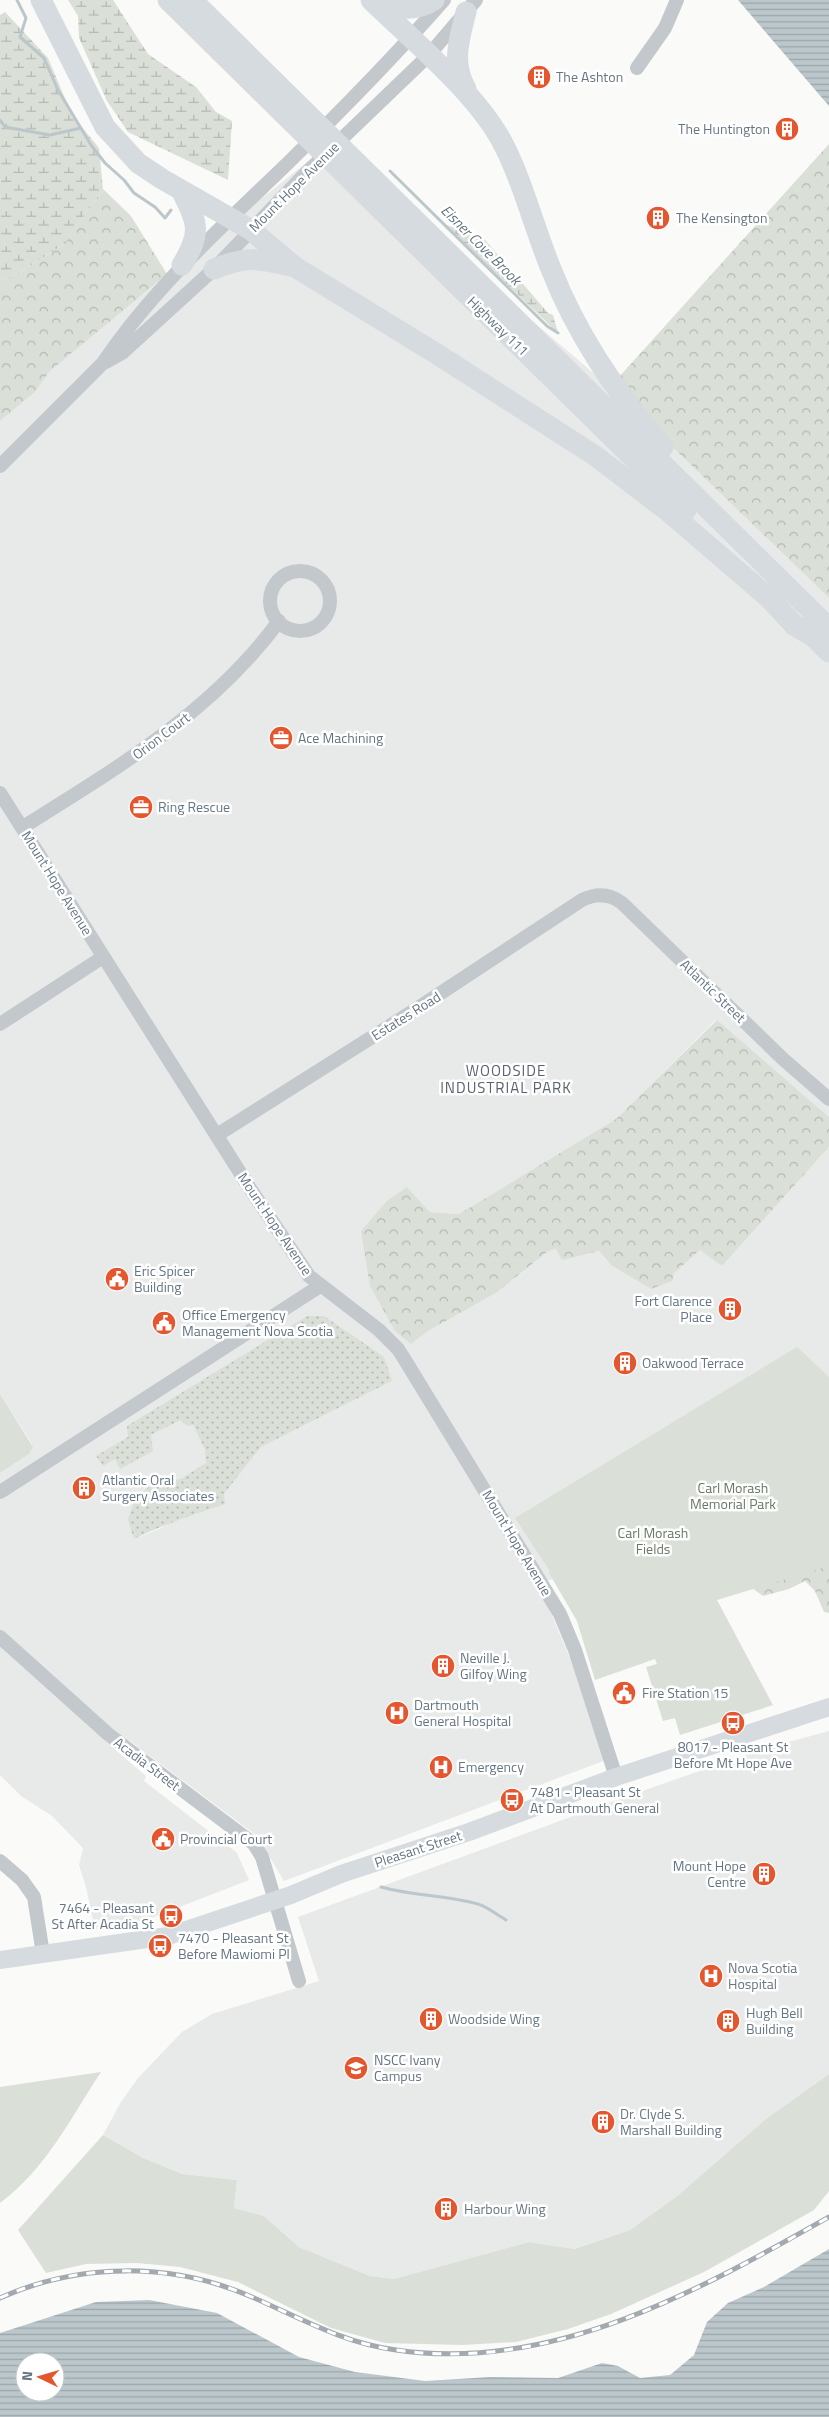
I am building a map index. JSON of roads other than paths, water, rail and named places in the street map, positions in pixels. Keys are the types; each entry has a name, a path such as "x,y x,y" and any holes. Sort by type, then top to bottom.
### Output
{"highway":[{"path":"41,0 105,127 138,163 251,230 295,266 529,412 613,468 669,512 770,598 795,626 824,639"},
{"name":"Highway 111","path":"168,0 824,639"},
{"name":"Highway 111","path":"192,0 824,639"},
{"path":"371,0 402,9 420,6 434,0"},
{"path":"371,0 435,61 479,110 499,137 507,153 560,290 579,331 603,370 631,409 679,466 829,621"},
{"path":"471,6 455,57 460,78 479,110"},
{"path":"181,190 192,212 196,226 194,246 182,265"},
{"path":"214,268 237,260 251,259 295,266"}],"main road":[{"name":"Pleasant Street","path":"0,1960 168,1936 275,1900 341,1874 469,1832 616,1777 829,1707"}],"street":[{"name":"Mount Hope Avenue","path":"0,466 103,364 115,345 182,265 340,111 410,39 444,0"},
{"path":"637,68 665,28 677,0"},
{"name":"Mount Hope Avenue","path":"103,364 122,354 214,268 304,175 428,56 471,6"},
{"path":"297,571 307,572 317,577 326,587 329,597 329,609 324,618 317,626 305,631 285,628 279,621 273,615 270,604 270,594 277,582 287,574 297,571"},
{"name":"Orion Court","path":"23,827 130,759 207,701 258,650 279,621"},
{"name":"Mount Hope Avenue","path":"0,793 216,1135 309,1276 379,1330 398,1349 560,1614 576,1650 616,1777"},
{"name":"Atlantic Street","path":"593,895 609,896 622,903 783,1059 829,1099"},
{"name":"Estates Road","path":"216,1135 411,1013 582,900 593,895"},
{"path":"0,1024 103,957"},
{"path":"0,1492 320,1286"},
{"name":"Acadia Street","path":"0,1637 108,1734 254,1844 262,1856 299,1981"},
{"path":"0,1861 22,1880 34,1897 43,1954"}],"waterway":[{"path":"17,0 26,18 20,37 44,58 58,90 91,145 105,163 124,180 134,193 155,207 165,218 171,210"},
{"name":"Eisner Cove Brook","path":"0,120 5,127 50,135 81,128"},
{"name":"Eisner Cove Brook","path":"390,171 547,326 558,333"},
{"path":"381,1887 478,1904 506,1920"}],"railway":[{"path":"0,2298 31,2286 62,2278 94,2273 158,2272 190,2277 221,2286 252,2297 322,2329 377,2347 454,2354 511,2349 567,2338 622,2320 676,2298 829,2217"}],"place":[{"name":"The Ashton","path":"539,77"},
{"name":"The Huntington","path":"787,129"},
{"name":"The Kensington","path":"658,218"},
{"name":"Ace Machining","path":"281,738"},
{"name":"Ring Rescue","path":"141,807"},
{"name":"Eric Spicer Building","path":"117,1279"},
{"name":"Fort Clarence Place","path":"730,1309"},
{"name":"Office Emergency Management Nova Scotia","path":"164,1323"},
{"name":"Oakwood Terrace","path":"625,1363"},
{"name":"Atlantic Oral Surgery Associates","path":"84,1488"},
{"name":"Neville J. Gilfoy Wing","path":"443,1666"},
{"name":"Fire Station 15","path":"624,1693"},
{"name":"Dartmouth General Hospital","path":"397,1713"},
{"name":"8017 - Pleasant St Before Mt Hope Ave","path":"733,1723"},
{"name":"Emergency","path":"441,1767"},
{"name":"7481 - Pleasant St At Dartmouth General","path":"512,1800"},
{"name":"Provincial Court","path":"163,1839"},
{"name":"Mount Hope Centre","path":"764,1874"},
{"name":"7464 - Pleasant St After Acadia St","path":"171,1916"},
{"name":"7470 - Pleasant St Before Mawiomi Pl","path":"160,1946"},
{"name":"Nova Scotia Hospital","path":"711,1976"},
{"name":"Woodside Wing","path":"431,2019"},
{"name":"Hugh Bell Building","path":"728,2021"},
{"name":"NSCC Ivany Campus","path":"356,2068"},
{"name":"Dr. Clyde S. Marshall Building","path":"603,2122"},
{"name":"Harbour Wing","path":"446,2209"}],"district":[{"name":"WOODSIDE INDUSTRIAL PARK","path":"506,1080"}],"park label":[{"name":"Carl Morash Memorial Park","path":"733,1496"},
{"name":"Carl Morash Fields","path":"653,1542"}]}
